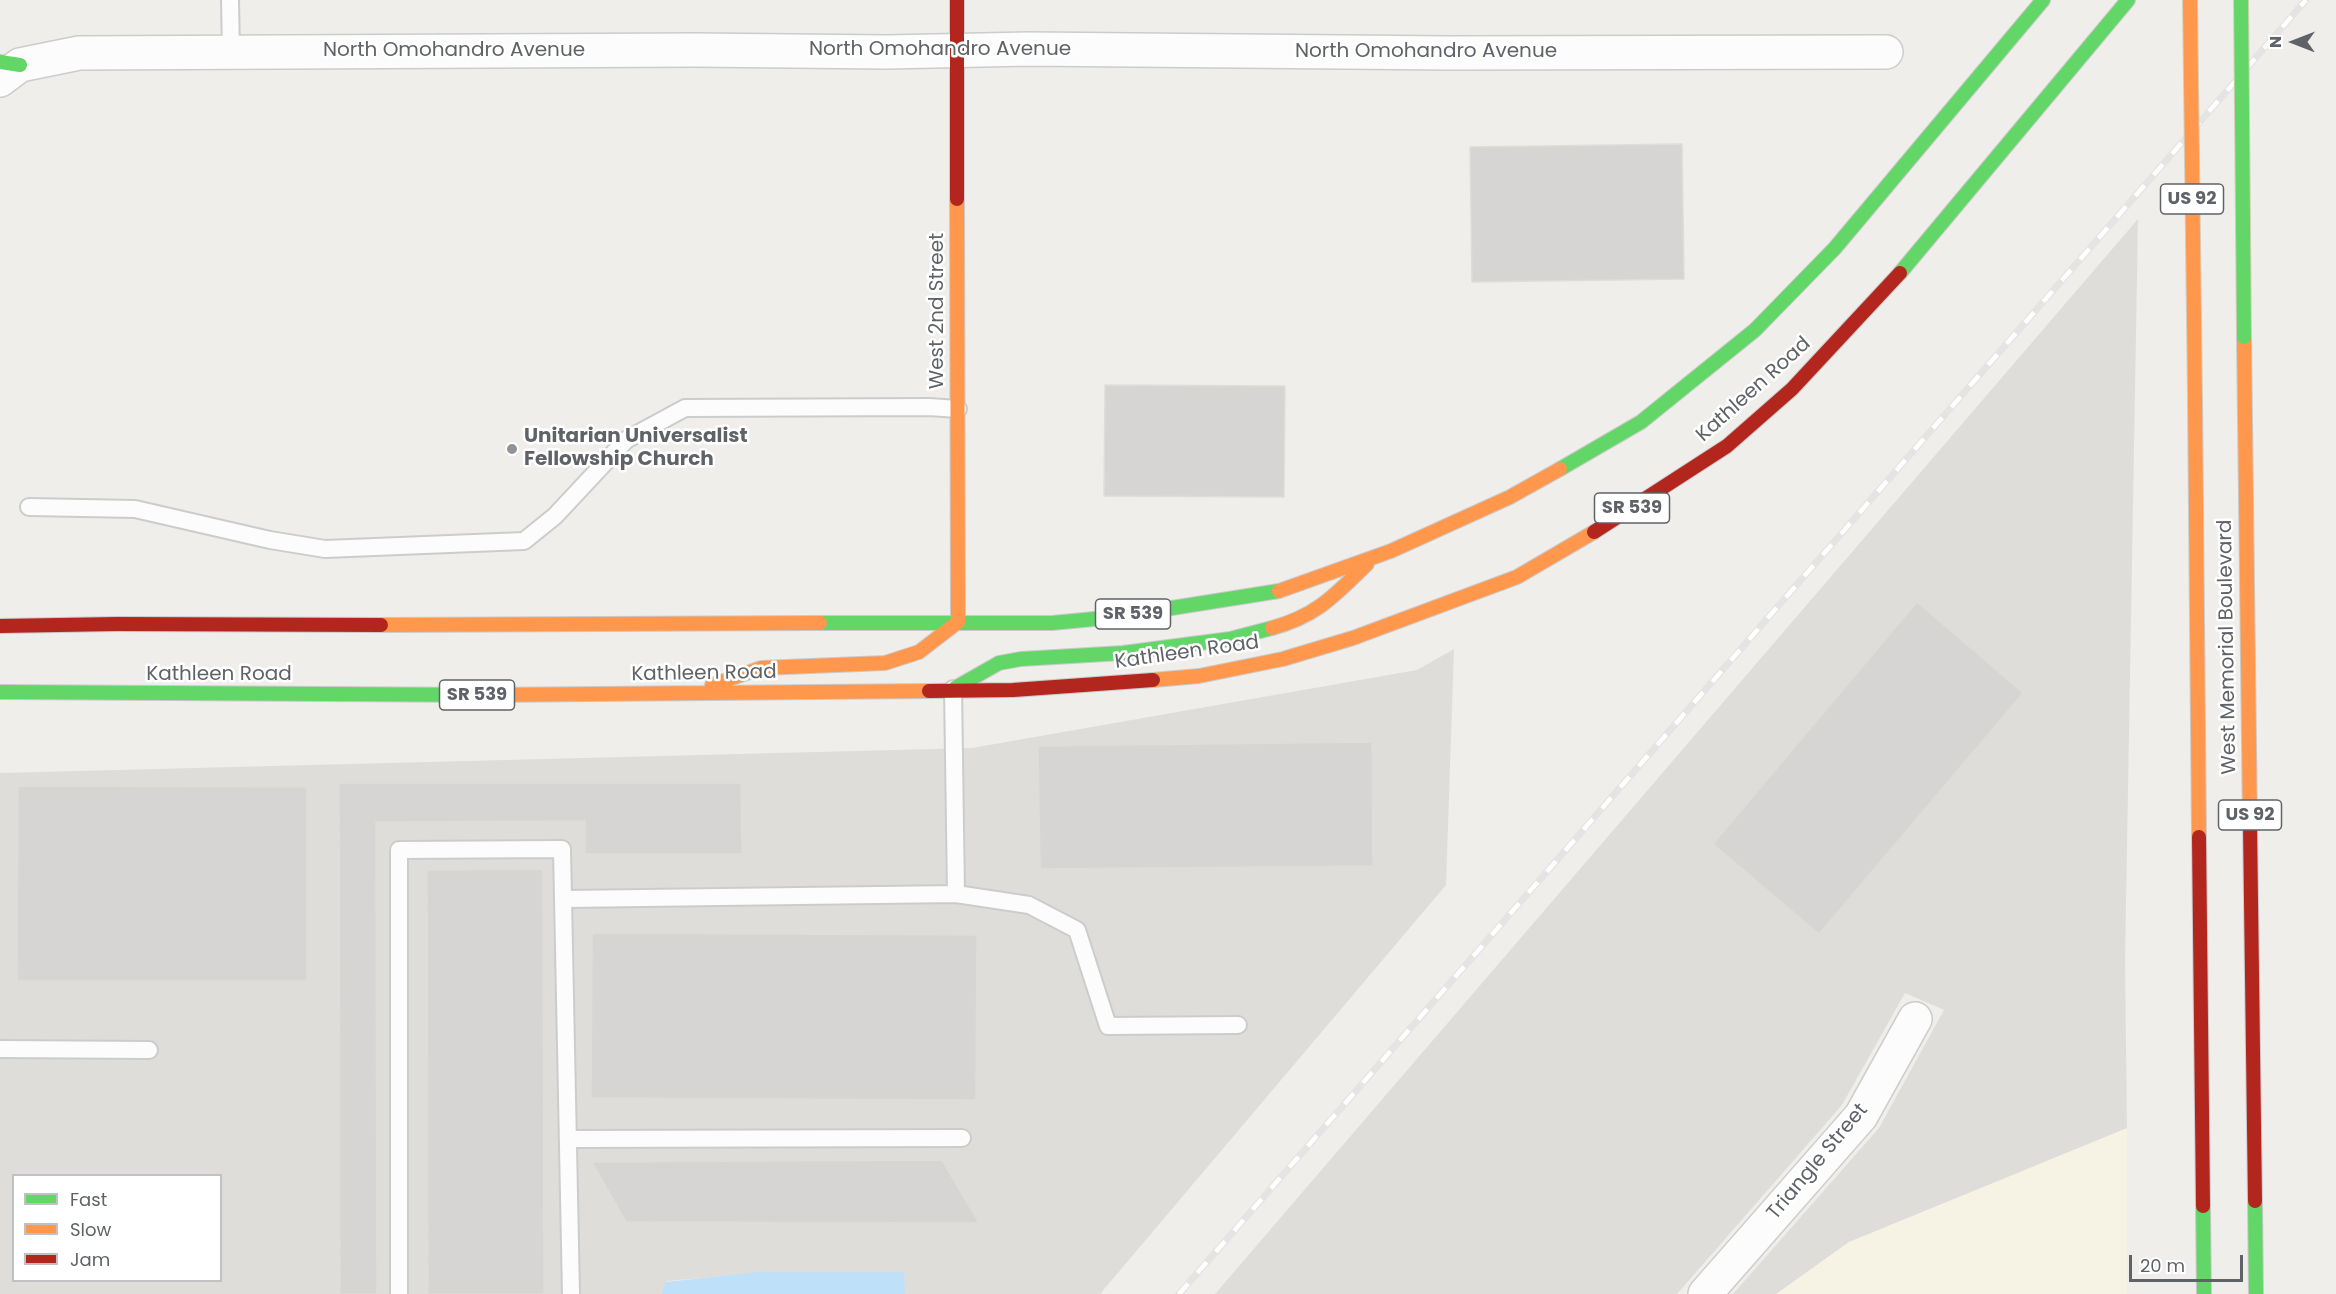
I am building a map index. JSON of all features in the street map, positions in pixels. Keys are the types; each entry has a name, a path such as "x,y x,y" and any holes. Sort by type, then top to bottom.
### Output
{"main road":[{"name":"West 2nd Street","path":"957,0 958,622"},
{"name":"SR 539","path":"0,626 1052,623 1115,617 1278,591 1375,557 1510,497 1641,422 1755,330 1835,248 2043,0"},
{"name":"Kathleen Road","path":"0,692 223,695 685,694 1013,690 1199,676 1283,659 1408,619 1517,577 1607,524 1727,446 1792,389 1908,265 2128,0"},
{"name":"West Memorial Boulevard","path":"2190,0 2204,1294"},
{"name":"West Memorial Boulevard","path":"2241,0 2256,1294"},
{"path":"953,689 999,663 1021,659 1123,653 1230,639 1295,622 1325,605 1375,557"},
{"path":"685,694 761,668 885,663 919,652 958,622"}],"street":[{"name":"North Omohandro Avenue","path":"7,69 79,53 706,50 1886,52"},
{"name":"Triangle Street","path":"1705,1294 1861,1116 1915,1019"}],"lane":[{"path":"230,0 231,52"},
{"path":"29,507 135,509 270,540 325,549 524,541 555,516 626,440 686,408 928,407 958,410"},
{"path":"953,689 956,894"},
{"path":"399,1294 399,850 562,849 565,899 571,1294"},
{"path":"565,899 956,894 1029,905 1077,930 1108,1026 1238,1025"},
{"path":"0,1049 149,1050"},
{"path":"569,1138 962,1138"}],"shaded area":[{"path":"2138,219 2125,961 2127,1128 1849,1242 1776,1294 1733,1294 1879,1128 1944,1010 1905,993 1842,1105 1677,1294 1215,1294"},
{"path":"1454,649 1446,885 1100,1294 905,1294 903,1272 758,1273 667,1281 661,1294 0,1294 0,773 972,748 1417,670"},
{"path":"2127,1128 2127,1294 1776,1294 1849,1242"}],"water":[{"path":"758,1272 904,1272 905,1294 661,1294 666,1282"}],"building":[{"path":"1682,144 1684,279 1472,282 1470,147"},
{"path":"1105,385 1285,386 1284,497 1104,496"},
{"path":"1917,602 2023,693 1819,934 1713,844"},
{"path":"1372,742 1373,866 1040,869 1038,746"},
{"path":"339,783 741,783 742,854 585,854 585,821 376,822 377,1294 340,1294"},
{"path":"18,786 307,787 307,981 17,981"},
{"path":"543,869 544,1294 428,1294 427,870"},
{"path":"592,933 977,935 976,1100 591,1098"},
{"path":"942,1160 979,1223 626,1222 592,1162"}],"railway":[{"path":"1179,1294 2306,0"}],"traffic: fast":[{"path":"1560,469 1641,422 1755,330 1835,248 2043,0"},
{"path":"1900,273 2128,0"},
{"path":"2241,0 2244,337"},
{"path":"0,62 20,65"},
{"path":"820,623 1052,623 1115,617 1279,591"},
{"path":"955,688 999,663 1021,659 1123,653 1230,639 1272,628"},
{"path":"0,692 488,695"},
{"path":"2255,1201 2256,1294"},
{"path":"2203,1206 2204,1294"}],"traffic: slow":[{"path":"2190,0 2195,399"},
{"path":"957,199 958,622"},
{"path":"2244,337 2250,825"},
{"path":"2195,399 2199,837"},
{"path":"1279,591 1391,551 1510,497 1560,469"},
{"path":"1153,680 1199,676 1283,659 1353,638 1517,577 1594,532"},
{"path":"1272,628 1313,611 1335,595 1367,564"},
{"path":"712,685 761,668 885,663 919,652 958,622"},
{"path":"381,625 820,623"},
{"path":"488,695 929,691"}],"traffic: jam":[{"path":"957,0 957,199"},
{"path":"1594,532 1727,446 1792,389 1900,273"},
{"path":"0,626 381,625"},
{"path":"929,691 1013,690 1153,680"},
{"path":"2250,825 2255,1201"},
{"path":"2199,837 2203,1206"}],"place":[{"name":"Unitarian Universalist Fellowship Church","path":"512,449"}]}
